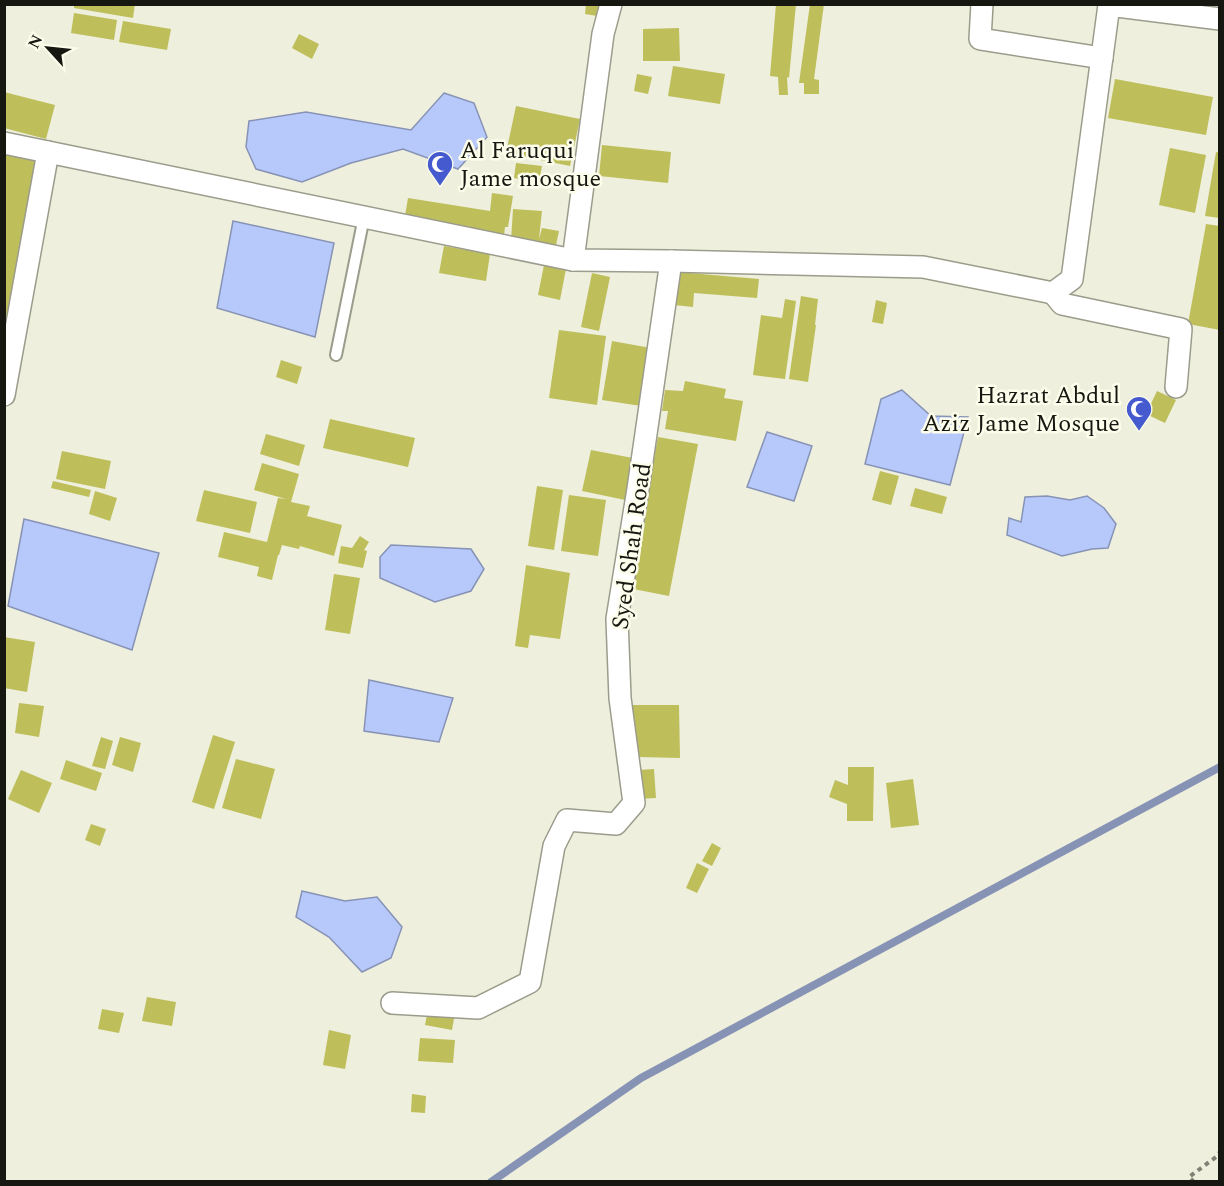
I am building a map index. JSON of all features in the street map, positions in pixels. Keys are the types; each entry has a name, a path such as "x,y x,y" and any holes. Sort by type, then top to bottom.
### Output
{"street":[{"path":"573,260 603,34 611,4"},
{"path":"982,4 980,39 1102,58"},
{"path":"1053,293 1072,279 1109,5 1220,19"},
{"path":"4,143 573,260 923,267 1053,293 1062,304 1181,329 1176,387"},
{"path":"4,395 48,152"},
{"name":"Syed Shah Road","path":"392,1003 478,1008 530,982 554,846 567,820 616,824 634,803 620,698 617,619 671,261"}],"lane":[{"path":"336,355 364,217"}],"path":[{"path":"1194,1182 1189,1177 1220,1152"}],"water":[{"path":"444,93 474,103 487,137 458,169 403,149 351,163 302,182 256,169 246,147 249,121 306,112 411,130"},
{"path":"233,221 334,243 315,337 217,308"},
{"path":"902,390 931,416 968,417 950,485 865,464 881,399"},
{"path":"767,432 812,446 794,501 747,487"},
{"path":"1047,496 1070,500 1087,496 1104,508 1116,524 1108,548 1062,556 1007,535 1009,518 1021,522 1025,497"},
{"path":"24,519 159,553 132,650 8,606"},
{"path":"391,545 471,549 484,569 471,591 435,602 380,578 380,557"},
{"path":"369,680 453,698 439,742 364,731"},
{"path":"302,891 345,901 377,897 402,927 391,958 362,972 329,937 296,917"}],"building":[{"path":"74,4 135,4 133,18 74,8"},
{"path":"586,4 605,4 603,17 585,14"},
{"path":"776,4 796,4 789,78 787,77 788,95 779,95 778,77 770,76"},
{"path":"810,4 824,4 814,79 819,80 819,94 804,94 804,83 799,83"},
{"path":"74,13 117,20 114,40 71,33"},
{"path":"123,21 171,29 167,50 119,42"},
{"path":"679,28 680,61 643,61 643,29"},
{"path":"299,34 319,44 312,59 292,48"},
{"path":"673,66 725,74 720,104 668,96"},
{"path":"637,74 652,77 648,94 634,91"},
{"path":"1115,79 1213,97 1206,135 1108,118"},
{"path":"4,92 55,105 46,139 4,128"},
{"path":"516,106 580,119 570,166 506,153"},
{"path":"4,145 40,154 6,323 4,323"},
{"path":"602,145 671,152 668,183 599,176"},
{"path":"1170,148 1206,155 1195,213 1159,205"},
{"path":"1216,152 1220,153 1220,218 1205,216"},
{"path":"516,163 542,166 539,182 514,178"},
{"path":"492,193 513,196 508,227 505,227 504,235 405,216 408,198 490,211"},
{"path":"513,209 542,211 539,239 542,228 559,231 556,245 511,240"},
{"path":"1206,224 1220,226 1220,330 1188,324"},
{"path":"444,246 490,254 486,281 439,273"},
{"path":"544,265 566,269 560,300 538,295"},
{"path":"678,272 759,279 757,298 694,293 693,307 674,305"},
{"path":"592,273 610,277 599,331 581,327"},
{"path":"801,296 818,299 808,382 789,379"},
{"path":"785,299 796,301 785,379 753,375 761,315 782,318"},
{"path":"876,300 887,303 883,324 872,322"},
{"path":"559,330 606,336 597,405 549,398"},
{"path":"612,341 651,348 641,406 602,400"},
{"path":"281,360 302,367 297,384 276,377"},
{"path":"685,381 726,389 724,398 743,401 736,441 665,429 668,411 662,411 665,390 683,391"},
{"path":"1157,391 1176,400 1165,423 1146,414"},
{"path":"330,419 415,438 408,467 323,448"},
{"path":"266,434 305,445 299,466 260,454"},
{"path":"658,437 698,444 669,596 628,588"},
{"path":"591,450 638,459 630,501 582,491"},
{"path":"62,451 111,461 105,489 56,479"},
{"path":"262,463 299,474 291,502 310,506 307,516 342,525 334,556 300,546 299,549 282,545 272,580 257,576 259,567 218,557 224,532 267,542 278,498 286,499 254,490"},
{"path":"880,471 899,476 891,505 872,500"},
{"path":"53,481 91,490 89,497 51,488"},
{"path":"537,486 563,490 554,550 528,546"},
{"path":"915,488 947,497 942,514 910,506"},
{"path":"204,490 257,502 250,533 196,521"},
{"path":"95,491 117,498 110,521 89,514"},
{"path":"569,495 606,500 598,556 561,551"},
{"path":"360,536 369,542 364,550 367,551 363,568 338,563 341,546 352,548"},
{"path":"526,565 570,573 560,639 530,635 528,648 515,646"},
{"path":"334,574 360,578 350,634 325,630"},
{"path":"4,637 35,642 27,692 4,688"},
{"path":"19,703 44,706 39,737 15,733"},
{"path":"630,705 679,705 680,758 638,757"},
{"path":"213,735 235,742 214,809 192,802"},
{"path":"101,737 113,741 105,769 92,766"},
{"path":"120,737 141,743 133,772 112,765"},
{"path":"236,759 275,769 261,819 222,808"},
{"path":"66,760 102,773 96,791 60,779"},
{"path":"848,767 874,767 873,821 847,821 847,804 829,797 835,780 848,785"},
{"path":"654,769 656,798 639,799 638,770"},
{"path":"21,770 52,783 39,813 8,799"},
{"path":"913,779 919,825 891,828 886,783"},
{"path":"91,824 106,829 100,846 85,840"},
{"path":"712,843 721,848 712,866 702,861"},
{"path":"697,863 709,869 697,893 686,888"},
{"path":"147,997 176,1002 172,1026 142,1021"},
{"path":"102,1009 124,1013 119,1033 98,1029"},
{"path":"428,1009 455,1013 452,1030 425,1025"},
{"path":"329,1030 351,1035 345,1069 323,1065"},
{"path":"420,1038 455,1040 453,1063 418,1061"},
{"path":"412,1094 426,1096 425,1113 411,1112"}],"waterway":[{"path":"491,1182 641,1078 1220,767"}],"place":[{"name":"Al Faruqui Jame mosque","path":"440,187"},
{"name":"Hazrat Abdul Aziz Jame Mosque","path":"1139,432"}]}
